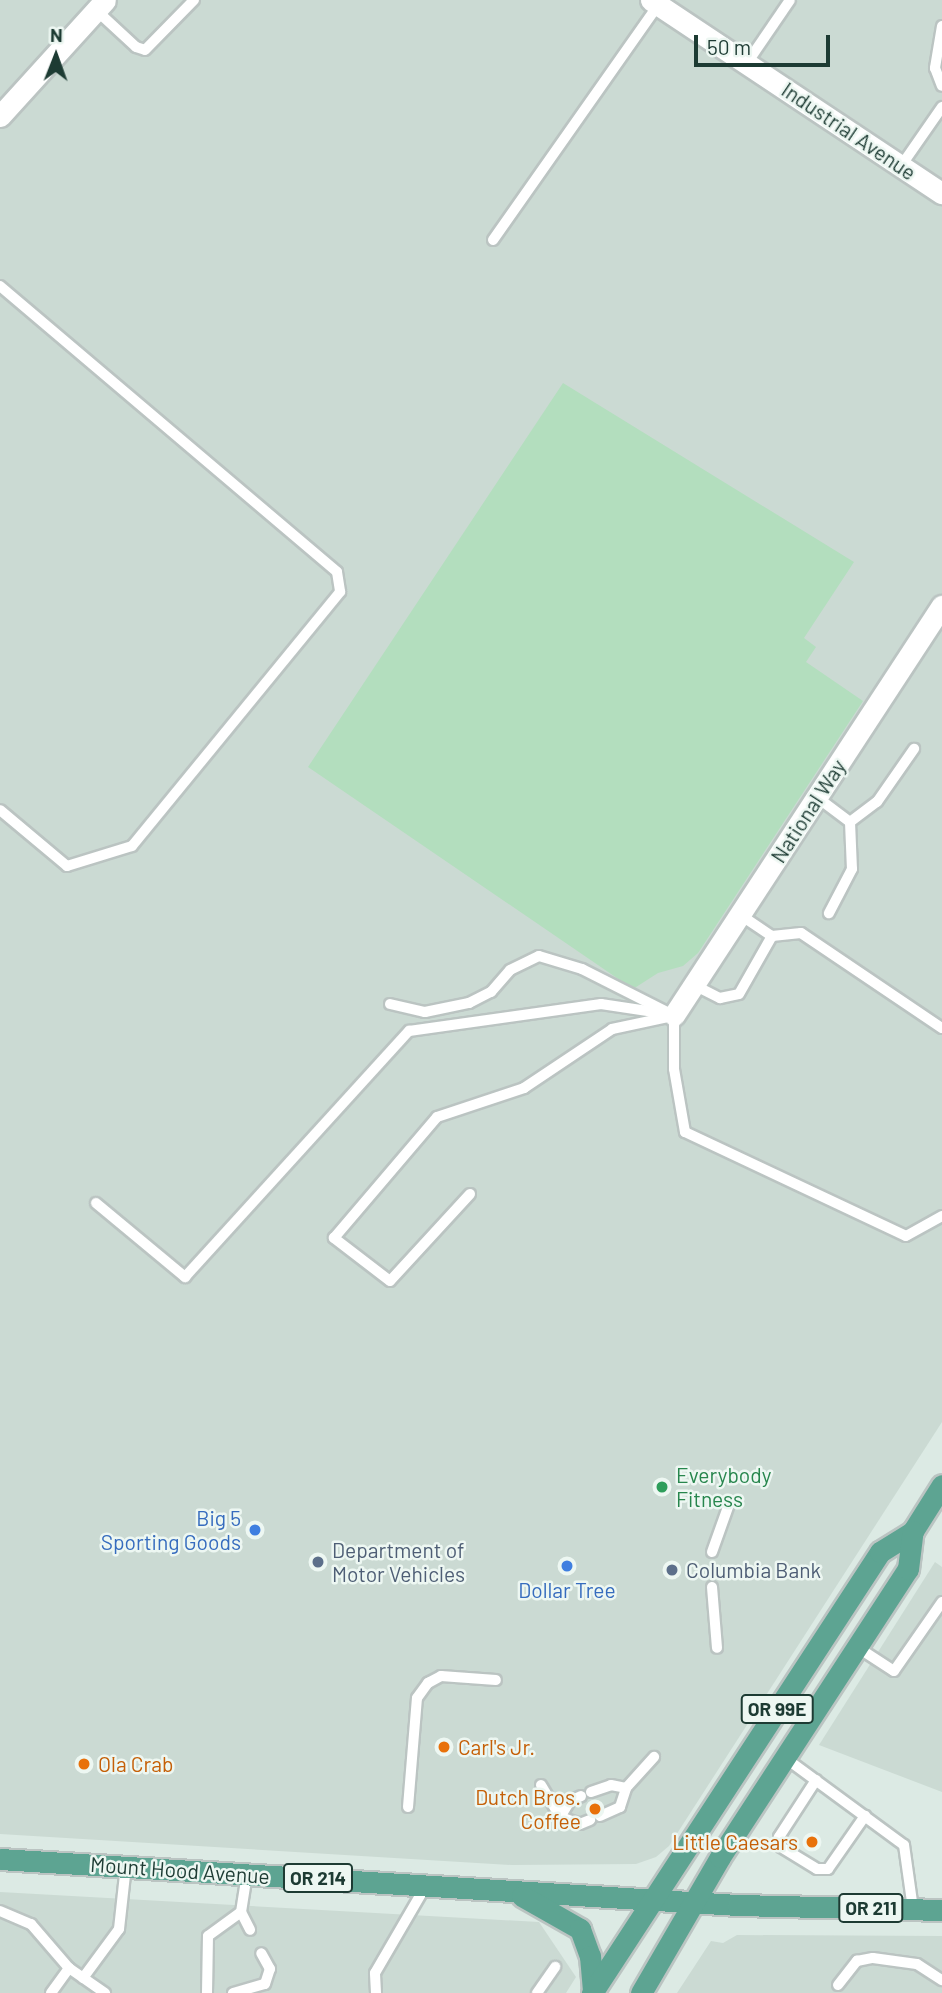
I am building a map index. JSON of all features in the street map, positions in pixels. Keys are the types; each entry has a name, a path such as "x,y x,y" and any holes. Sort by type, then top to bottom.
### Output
{"main road":[{"name":"OR 99E","path":"640,1993 784,1757 908,1569 913,1531 942,1485"},
{"name":"OR 99E","path":"592,1992 880,1552 913,1531"},
{"path":"829,1630 857,1647"},
{"name":"Mount Hood Avenue","path":"0,1859 425,1888 653,1898"},
{"name":"OR 214","path":"510,1890 561,1914 580,1929 590,1956 592,1992"},
{"name":"OR 211","path":"653,1898 695,1902 942,1910"}],"street":[{"name":"Industrial Avenue","path":"655,2 942,193"},
{"path":"0,116 101,5"},
{"name":"National Way","path":"674,1015 942,606"}],"lane":[{"path":"101,5 136,47 145,50 194,0"},
{"path":"747,63 790,0"},
{"path":"492,240 655,2"},
{"path":"942,26 935,68 942,86"},
{"path":"901,166 942,107"},
{"path":"0,286 337,572 340,592 132,846 67,866 0,810"},
{"path":"850,822 877,802 914,749"},
{"path":"818,798 850,822"},
{"path":"829,913 852,869 850,822"},
{"path":"739,915 772,936 801,933 942,1028"},
{"path":"694,985 720,998 739,994 772,936"},
{"path":"390,1004 425,1012 469,1003 491,992 510,970 539,956 582,969 674,1015"},
{"path":"96,1203 185,1278 409,1031 601,1004 674,1015"},
{"path":"470,1194 390,1281 334,1238 437,1116 524,1088 612,1029 674,1015"},
{"path":"674,1015 674,1069 685,1132 905,1236 942,1216"},
{"path":"712,1552 729,1507"},
{"path":"712,1587 716,1648"},
{"path":"857,1647 894,1671 942,1602"},
{"path":"408,1807 417,1698 441,1676 496,1680"},
{"path":"541,1785 560,1817 580,1824 620,1807 626,1788 654,1757"},
{"path":"784,1757 908,1850 913,1909"},
{"path":"816,1780 779,1843 817,1869 828,1869 865,1816"},
{"path":"560,1817 569,1801 611,1785 626,1788"},
{"path":"83,1978 119,1929 126,1866"},
{"path":"247,1874 241,1912 250,1930"},
{"path":"376,1993 375,1973 425,1888"},
{"path":"0,1911 31,1924 69,1968 105,1993"},
{"path":"207,1993 208,1936 241,1912"},
{"path":"233,1993 265,1984 270,1969 261,1952"},
{"path":"838,1985 857,1961 873,1958 917,1964 942,1980"},
{"path":"537,1993 555,1967"},
{"path":"51,1993 69,1968"}],"shaded area":[{"path":"0,0 942,0 942,1422 669,1846 656,1857 636,1864 512,1865 0,1834"},
{"path":"935,1562 942,1567 942,1792 819,1745"},
{"path":"0,1892 539,1922 576,1977 566,1993 0,1993"},
{"path":"737,1935 942,1936 942,1993 677,1993 711,1941 723,1943"}],"green space":[{"path":"563,383 854,562 804,638 816,647 806,662 863,701 698,953 683,966 658,973 633,989 308,767"}],"place":[{"name":"Everybody Fitness","path":"662,1487"},
{"name":"Big 5 Sporting Goods","path":"255,1530"},
{"name":"Department of Motor Vehicles","path":"318,1562"},
{"name":"Dollar Tree","path":"567,1566"},
{"name":"Columbia Bank","path":"672,1570"},
{"name":"Carl's Jr.","path":"444,1747"},
{"name":"Ola Crab","path":"84,1764"},
{"name":"Dutch Bros. Coffee","path":"595,1809"},
{"name":"Little Caesars","path":"812,1842"}]}
